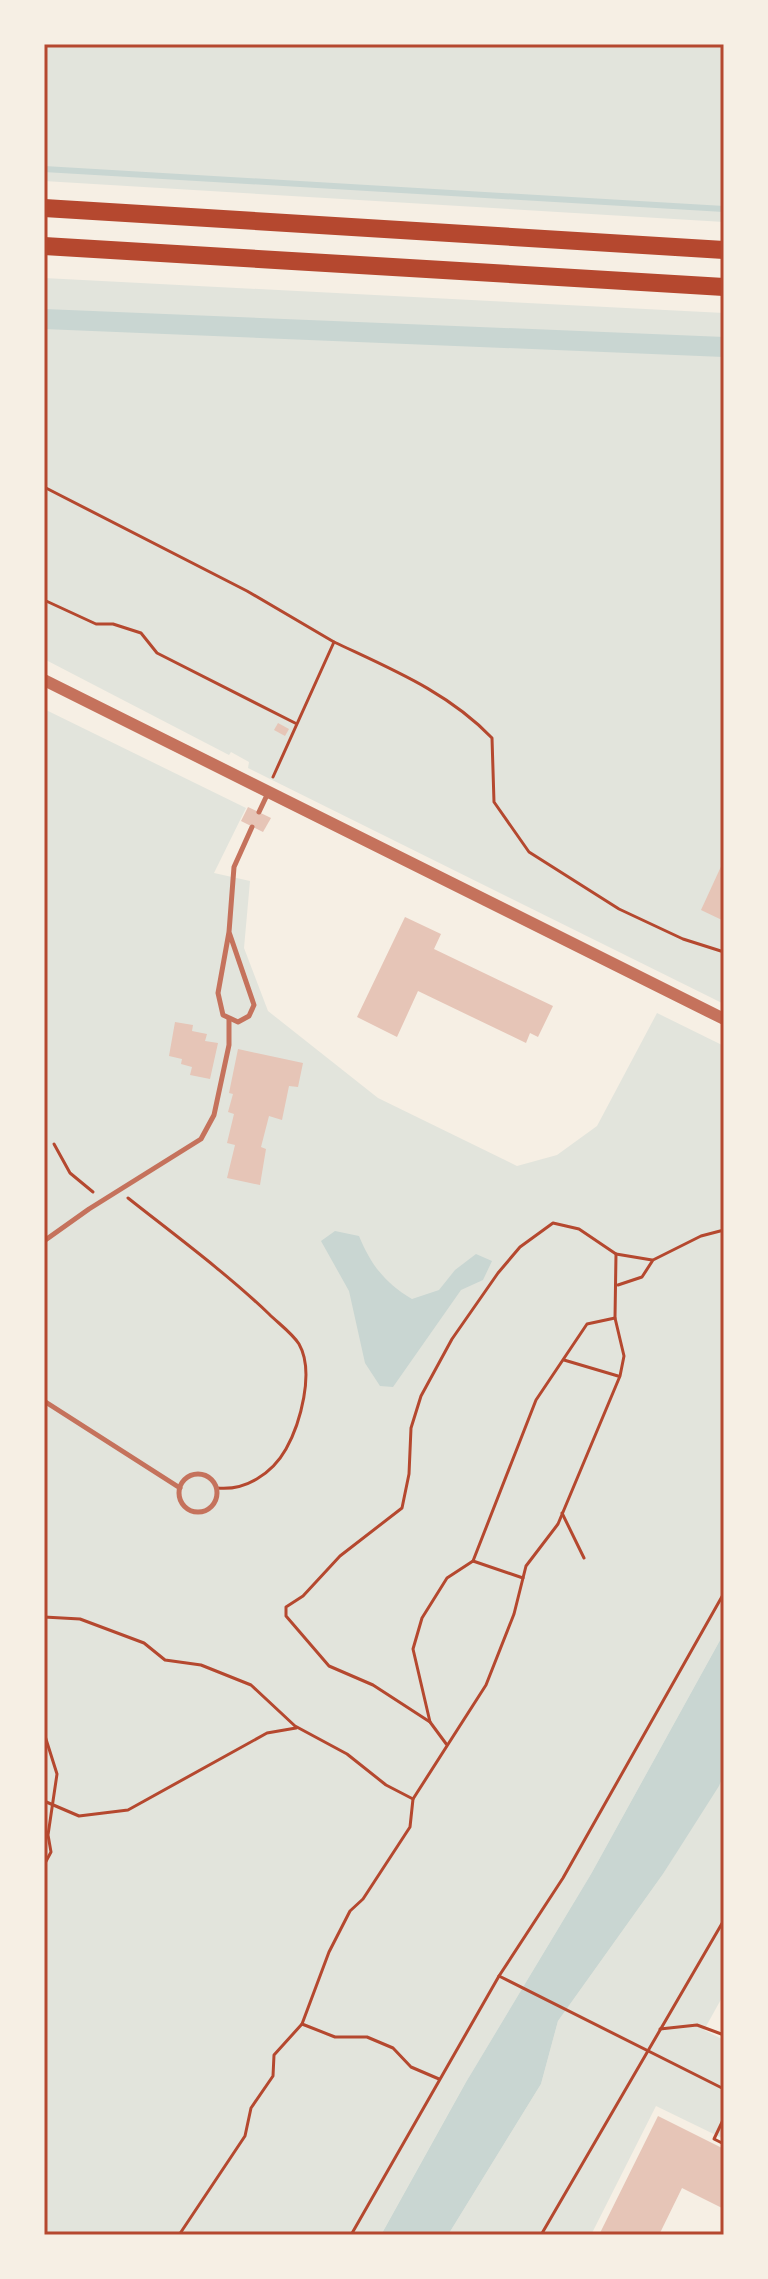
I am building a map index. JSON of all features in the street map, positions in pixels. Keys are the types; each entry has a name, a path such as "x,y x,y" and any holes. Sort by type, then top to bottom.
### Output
{"highway":[{"path":"44,208 724,250"},
{"path":"44,246 724,287"}],"street":[{"path":"44,680 724,1019"}],"lane":[{"path":"259,812 268,792"},
{"path":"229,932 254,1005 249,1016 238,1022 229,1019 220,1010 220,973 229,932 234,867 252,827"},
{"path":"44,1241 102,1200 201,1139 214,1115 229,1045 229,1019"},
{"path":"44,1401 180,1488"},
{"path":"200,1474 209,1477 217,1488 210,1508 195,1511 181,1501 180,1488 187,1477 200,1474"}],"path":[{"path":"44,487 247,591 334,642 405,675 465,711 492,738 494,802 529,852 619,909 683,939 724,952"},
{"path":"44,600 96,624 113,624 141,633 157,653 297,724"},
{"path":"268,792 334,642"},
{"path":"54,1144 70,1173 102,1200"},
{"path":"118,1191 234,1281 299,1344 305,1363 304,1400 299,1427 282,1456 264,1475 232,1490 217,1488"},
{"path":"447,1745 430,1722 373,1685 329,1666 286,1616 286,1607 303,1596 340,1556 402,1508 409,1474 411,1428 421,1396 452,1339 520,1247 553,1223 579,1229 616,1254 653,1260"},
{"path":"618,1285 642,1277 653,1260 701,1236 724,1230"},
{"path":"179,2235 245,2136 251,2108 273,2076 274,2055 302,2024 329,1952 350,1911 363,1899 410,1827 413,1799 486,1685 514,1614 526,1566 562,1513 620,1376 624,1356 615,1318 618,1285 616,1254"},
{"path":"430,1722 413,1649 422,1618 447,1578 473,1561 536,1400 587,1324 615,1318"},
{"path":"564,1360 620,1376"},
{"path":"562,1513 584,1558"},
{"path":"473,1561 523,1578"},
{"path":"351,2235 499,1976 563,1878 724,1593"},
{"path":"44,1617 80,1619 144,1643 165,1660 201,1665 251,1685 298,1728 347,1754 386,1785 413,1799"},
{"path":"44,1690 45,1736 57,1774 48,1835 51,1852 44,1865"},
{"path":"44,1801 79,1816 128,1810 267,1733 298,1728"},
{"path":"541,2235 724,1920"},
{"path":"499,1976 724,2089"},
{"path":"302,2024 335,2037 367,2037 393,2048 411,2067 439,2079"},
{"path":"660,2029 697,2025 724,2035"},
{"path":"724,2118 714,2139 724,2144"}],"shaded area":[{"path":"44,44 724,44 724,222 44,181"},
{"path":"44,278 724,313 724,1004 248,768 249,762 231,752 229,755 44,659"},
{"path":"44,709 246,808 214,873 250,881 244,948 268,1011 378,1098 517,1166 557,1155 597,1126 657,1013 724,1046 724,1633 591,1874 466,2082 381,2235 44,2235"},
{"path":"335,1231 359,1236 380,1272 412,1299 439,1290 455,1270 476,1254 492,1261 483,1280 461,1290 393,1387 380,1386 365,1363 349,1291 321,1241"},
{"path":"724,1633 724,1774 719,1786 663,1874 558,2021 541,2084 448,2235 381,2235 466,2082 591,1874"},
{"path":"724,1774 724,1994 704,2030 724,2040 724,2139 656,2106 591,2235 448,2235 541,2084 558,2021 663,1874"}],"building":[{"path":"278,723 289,729 285,736 274,730"},
{"path":"248,807 271,818 263,832 241,821"},
{"path":"724,860 724,921 701,910"},
{"path":"405,917 441,934 434,949 553,1006 538,1037 530,1033 526,1043 418,991 397,1037 357,1017"},
{"path":"175,1022 193,1025 192,1031 207,1034 205,1041 218,1043 210,1079 190,1075 192,1067 181,1064 182,1059 169,1056"},
{"path":"238,1049 303,1063 298,1087 289,1086 282,1120 269,1116 261,1147 266,1149 260,1185 227,1178 235,1145 227,1143 234,1114 228,1112 233,1094 229,1093"},
{"path":"658,2116 724,2149 724,2209 682,2188 659,2235 599,2235"}],"waterway":[{"path":"44,169 724,209"},
{"path":"44,319 724,347"}]}
